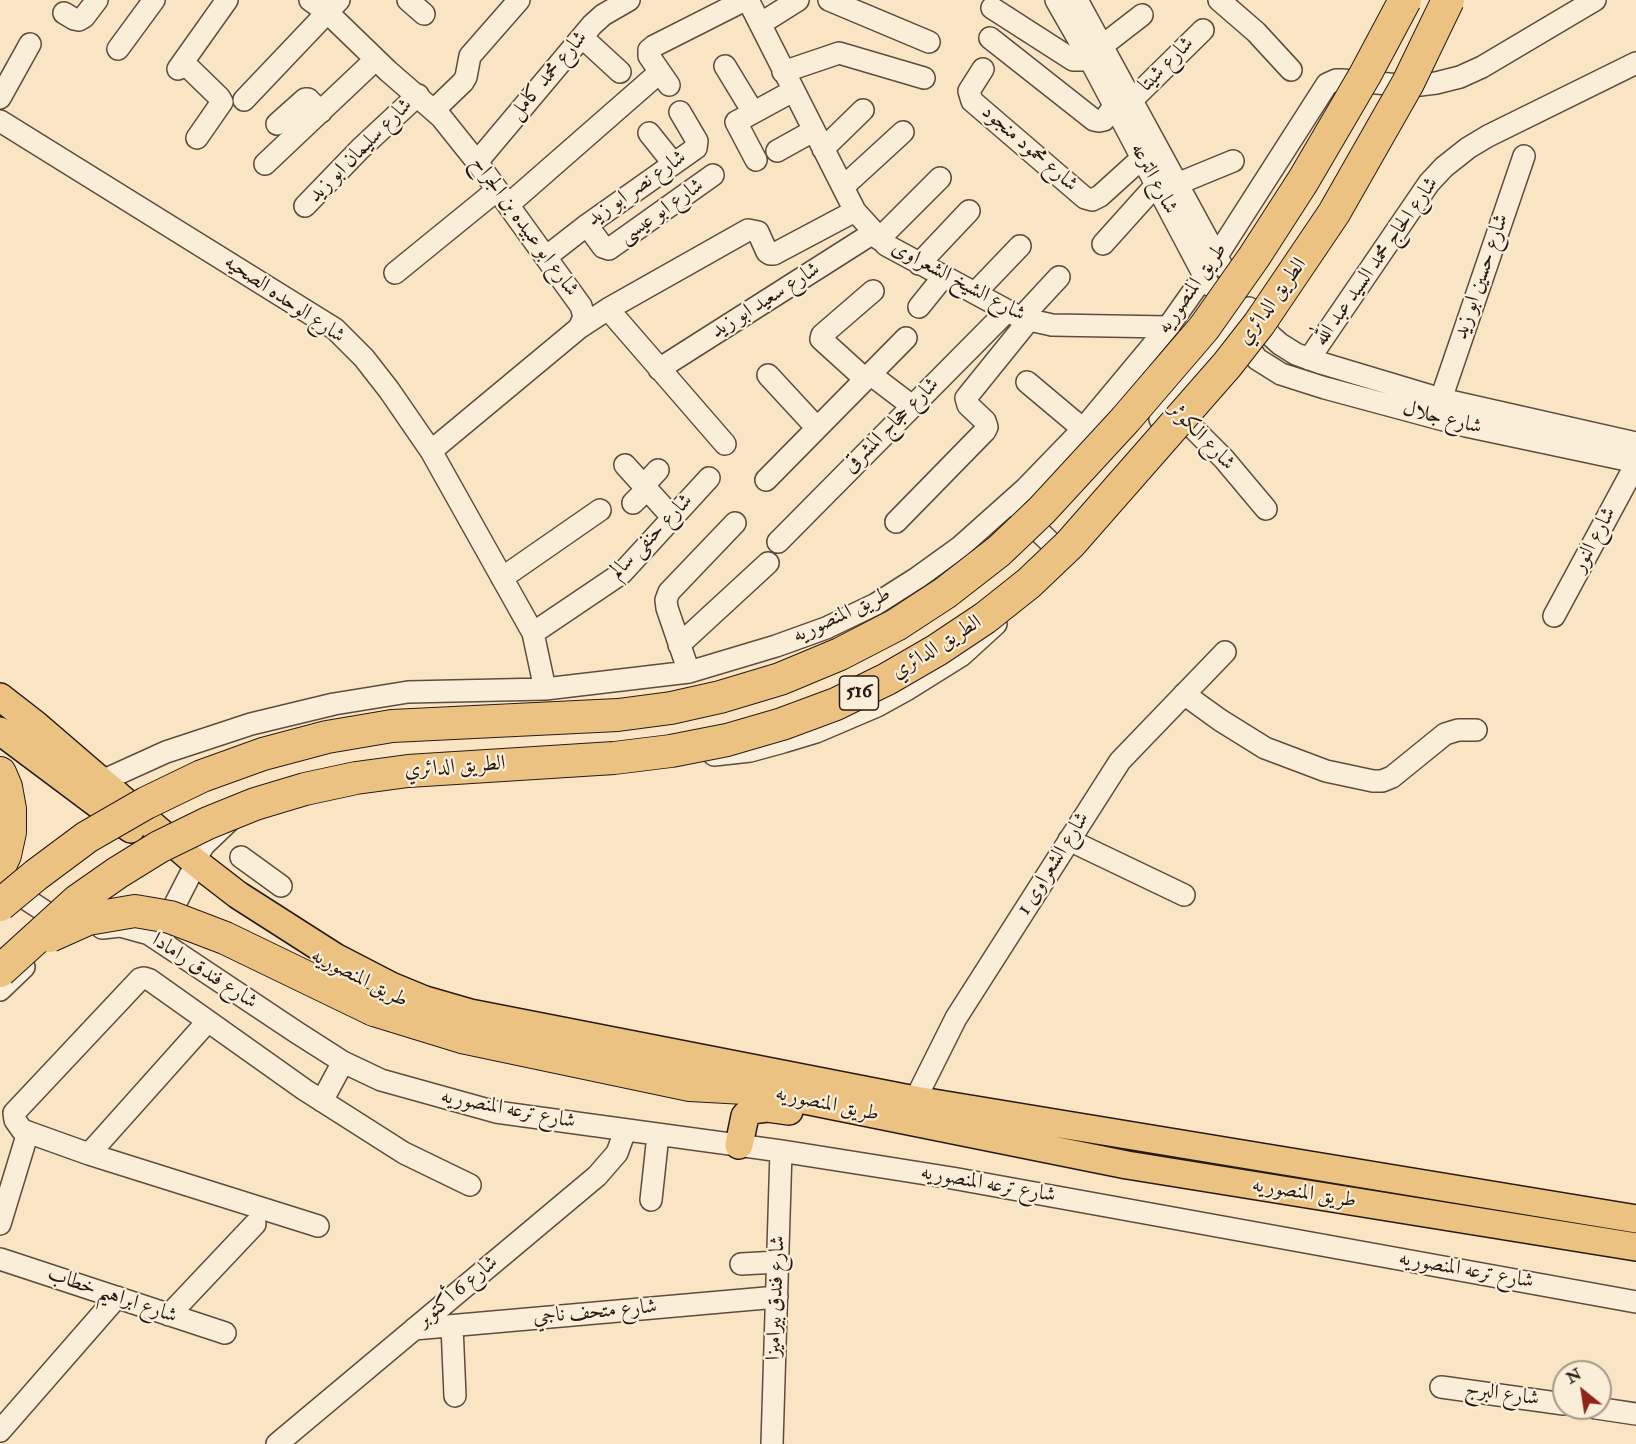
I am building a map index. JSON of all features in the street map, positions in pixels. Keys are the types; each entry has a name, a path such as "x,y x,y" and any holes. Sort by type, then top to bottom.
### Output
{"highway":[{"name":"الطريق الدائري","path":"0,905 87,837 146,803 202,776 264,754 327,737 392,726 618,715 671,708 720,697 780,679 840,654 896,625 945,593 999,551 1042,510 1139,404 1204,328 1254,257 1303,181 1365,75 1405,0"},
{"name":"الطريق الدائري","path":"7,964 77,901 117,873 159,847 255,804 305,789 377,775 614,758 670,751 727,740 782,724 836,704 887,679 985,618 1029,583 1070,544 1227,364 1287,284 1334,213 1408,83 1448,0"},
{"path":"0,773 6,786 10,809 10,832 0,866"},
{"path":"7,964 45,938 88,919 135,911 170,917 225,938 374,1010 462,1037 690,1085 745,1089"}],"main road":[{"name":"طريق المنصوريه","path":"0,697 36,725 92,786"},
{"name":"طريق المنصوريه","path":"0,730 92,786 286,941 362,984 428,1012 462,1023 745,1089 1128,1166 1636,1247"},
{"name":"طريق المنصوريه","path":"234,900 391,986 425,1000 470,1013 915,1100 1636,1219"},
{"path":"739,1145 745,1116 751,1110 760,1108 832,1118 879,1116"},
{"path":"1483,1223 1488,1195"}],"street":[{"path":"64,14 79,20 97,0"},
{"path":"118,49 154,0"},
{"path":"197,138 222,102 219,97 180,66 228,0"},
{"name":"شارع ابو عبيده بن الجراح","path":"310,0 333,6 375,60 434,110 477,162 546,257 581,306 584,317 579,328 431,451"},
{"path":"408,0 424,14"},
{"path":"434,110 463,82 470,56 519,0"},
{"name":"شارع محمد كامل","path":"477,162 582,36 603,15 629,0"},
{"path":"395,273 664,78 650,56 650,50 654,45 747,0"},
{"name":"شارع الشيخ الشعراوى","path":"747,0 855,211 876,236 899,254 1019,316 1052,325 1168,327"},
{"path":"760,24 798,0"},
{"path":"829,0 929,42"},
{"name":"شارع الترعه","path":"1056,0 1095,51"},
{"name":"شارع الترعه","path":"1077,0 1095,51 1167,185 1204,276 1222,308 1255,356"},
{"path":"1219,0 1256,32 1291,70"},
{"name":"طريق المنصوريه","path":"92,786 166,752 251,724 334,704 408,692 545,688 688,672 786,643 826,628 876,604 918,578 960,547 1009,503 1083,429 1168,327 1217,257 1327,84 1342,80 1412,86 1460,77 1482,68 1595,0"},
{"path":"244,100 333,6"},
{"path":"992,8 1073,60 1083,60 1142,15"},
{"name":"شارع شيتا","path":"990,38 1094,120 1099,121 1104,120 1203,30"},
{"path":"582,36 620,72"},
{"path":"0,98 30,44"},
{"path":"756,160 736,122 753,112 788,81 839,53 924,78"},
{"path":"265,164 375,60"},
{"name":"شارع الحاج محمد السيد عبد الله","path":"1309,359 1429,183 1444,167 1488,136 1636,63"},
{"path":"724,66 753,112"},
{"name":"شارع محمود منجود","path":"983,69 969,91 972,101 1085,198 1092,200 1100,196 1142,158"},
{"name":"شارع سليمان ابو زيد","path":"305,206 360,149 418,95"},
{"path":"277,124 304,99 308,99 321,112"},
{"name":"شارع الترعه","path":"1123,103 1142,158 1167,185 1217,257 1236,290 1271,336"},
{"path":"777,151 818,140 863,110"},
{"name":"شارع نصر ابو زيد","path":"546,257 698,144 680,112"},
{"name":"شارع الوحده الصحيه","path":"0,121 335,329 364,358 431,451 533,633 545,688"},
{"path":"843,187 903,132"},
{"path":"649,133 673,163"},
{"name":"شارع حسين ابو زيد","path":"1441,399 1524,156"},
{"path":"1103,244 1167,185 1233,161"},
{"name":"شارع ابو عيسى","path":"587,225 603,247 609,249 713,175"},
{"name":"شارع سعيد ابو زيد","path":"659,369 876,236 940,178"},
{"path":"579,328 608,309 748,230 758,232 767,252 774,254 855,211"},
{"path":"919,264 969,211"},
{"path":"975,293 1020,246"},
{"path":"919,307 944,276"},
{"path":"896,522 985,431 987,427 985,421 968,405 966,398 1019,316 1059,277"},
{"path":"873,291 822,335 821,339 868,377 912,406"},
{"path":"158,939 192,868 217,830 248,808 284,796 374,779 750,751 816,732 877,706 906,690 962,656 999,621 1250,308"},
{"path":"608,309 725,444"},
{"name":"شارع حجاج المشرقى","path":"778,542 912,406 1019,316"},
{"path":"1255,356 1271,336"},
{"name":"شارع جلال","path":"1271,336 1285,348 1309,359 1558,435 1636,463"},
{"path":"766,480 906,338"},
{"name":"شارع جلال","path":"1255,356 1281,374 1466,426 1636,443"},
{"name":"شارع الكوثر","path":"1134,369 1224,459 1266,509"},
{"path":"768,375 817,428"},
{"path":"1027,382 1083,429"},
{"name":"شارع النور","path":"1554,616 1636,463"},
{"path":"626,465 673,518"},
{"name":"شارع حنفى سالم","path":"533,633 622,573 709,478"},
{"path":"1009,503 1056,548"},
{"path":"502,578 600,510"},
{"path":"688,672 666,600 669,592 735,523"},
{"path":"679,645 768,563"},
{"name":"شارع الشعراوى 1","path":"915,1100 956,1018 1120,761 1225,652"},
{"path":"1184,694 1265,748 1326,771 1372,781 1382,781 1392,777 1445,734 1458,730 1476,730"},
{"path":"1069,840 1184,895"},
{"path":"234,900 249,863 281,886"},
{"path":"0,882 78,932"},
{"name":"شارع فندق رامادا","path":"0,990 38,955 58,941 78,932 120,926 149,934 158,939 343,1062"},
{"path":"318,1226 89,1154 22,1130 15,1120 14,1113 140,979 144,978 322,1101 404,1153 470,1185"},
{"path":"89,1154 208,1021"},
{"path":"322,1101 343,1062"},
{"name":"شارع ترعه المنصوريه","path":"343,1062 381,1080 496,1112 781,1151 963,1180 1636,1302"},
{"name":"شارع 6 أكتوبر","path":"277,1444 605,1169 617,1153 625,1131"},
{"path":"0,1224 28,1132"},
{"path":"651,1200 658,1135"},
{"name":"شارع فندق بيراميزا","path":"772,1444 781,1151"},
{"path":"169,1315 255,1224"},
{"name":"شارع ابراهيم خطاب","path":"0,1259 225,1333"},
{"path":"741,1264 778,1262"},
{"path":"0,1431 117,1297"},
{"name":"شارع متحف ناجي","path":"414,1329 777,1297"},
{"path":"452,1326 455,1396"},
{"name":"شارع البرج","path":"1441,1387 1552,1402"},
{"path":"1612,1410 1636,1414"}]}
